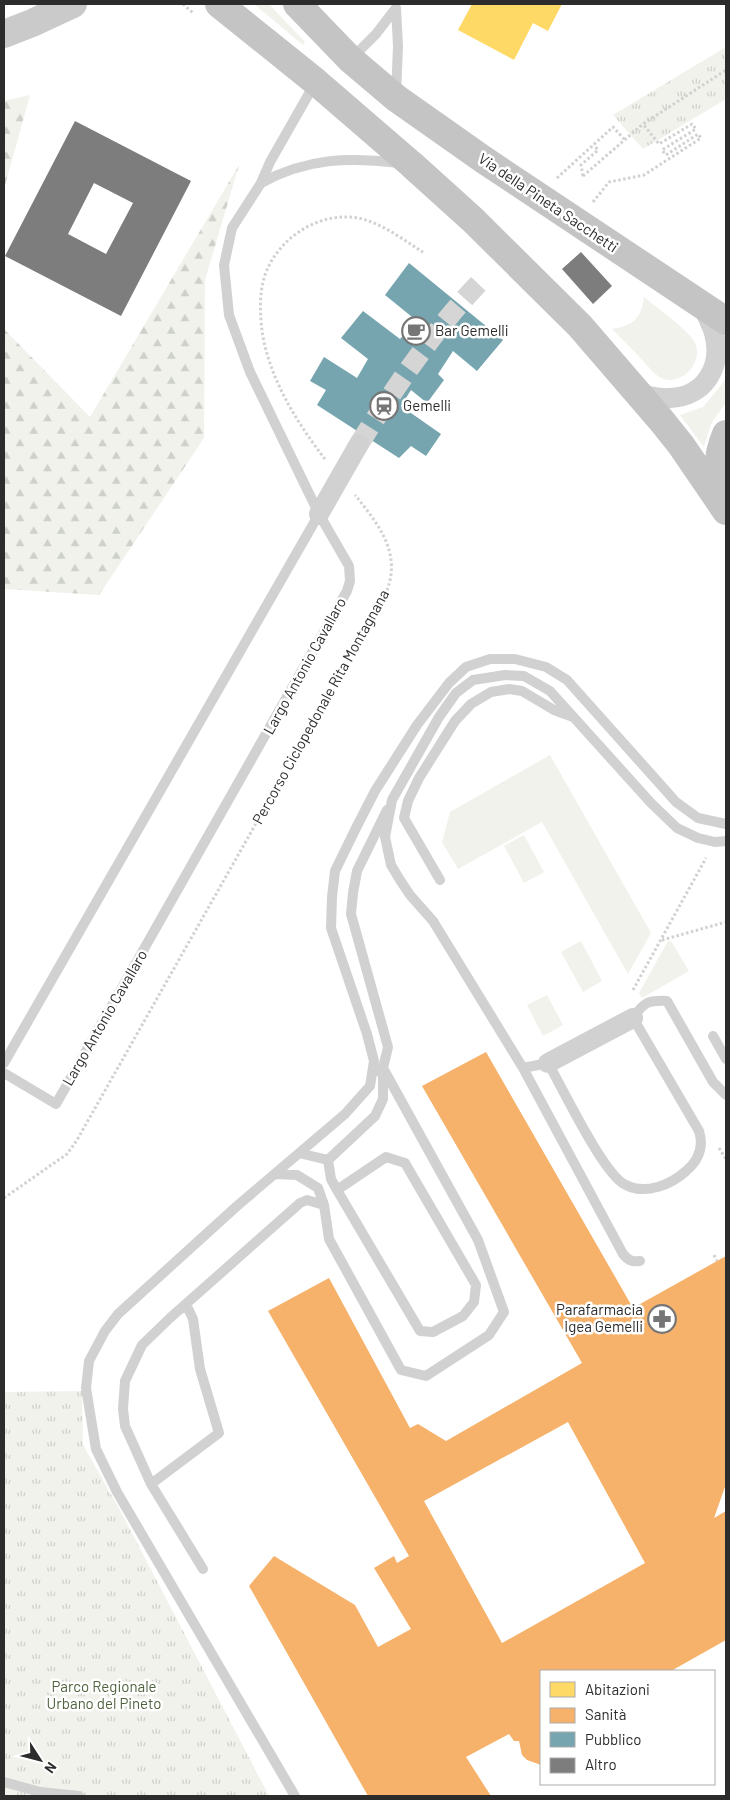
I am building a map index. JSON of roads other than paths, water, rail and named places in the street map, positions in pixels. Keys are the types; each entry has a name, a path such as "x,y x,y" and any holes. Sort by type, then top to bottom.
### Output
{"main road":[{"path":"219,4 316,82 474,220 572,319 639,394 681,445 726,511"},
{"name":"Via della Pineta Sacchetti","path":"297,4 350,60 396,98 726,321"},
{"path":"726,434 719,452 718,472 726,511"}],"street":[{"path":"4,34 32,24 73,4"},
{"path":"639,394 662,398 678,397 696,391 709,378 715,365 717,354 714,333 702,305"},
{"path":"319,514 359,444"},
{"path":"548,1063 632,1018"}],"lane":[{"path":"350,60 376,34 396,8 398,46 396,98"},
{"path":"4,1063 319,514 250,372 230,315 226,298 224,265 230,236 236,220 261,182 270,162 316,82"},
{"path":"261,182 289,169 337,160 351,159 411,164"},
{"name":"Largo Antonio Cavallaro","path":"4,1073 56,1104 332,618 347,590 350,572 347,562 319,514"},
{"path":"370,1086 374,1061 367,1034 331,928 335,871 375,791 417,725 449,683 466,667 490,659 515,658 546,666 567,680 676,802 698,818 726,824"},
{"path":"328,1160 375,1116 383,1099 383,1068 388,1047 351,914 357,871 392,800 439,717 456,693 474,680 505,675 524,676 550,691 651,803 677,828 698,838 714,842 726,841"},
{"path":"440,880 404,818 408,801 419,778 455,722 471,704 491,692 509,689 522,691 554,710 576,719"},
{"path":"392,800 385,837 392,865 410,895 433,921 523,1068 623,1254 628,1260 633,1262 640,1261"},
{"path":"523,1068 548,1063 603,1161 616,1179 625,1185 641,1189 660,1186 670,1182 686,1171 698,1157 702,1140 699,1130 632,1018 640,1007 651,1000 667,1001 713,1082 726,1095"},
{"path":"714,1036 726,1059"},
{"path":"295,1796 118,1492 96,1449 86,1388 89,1361 105,1331 118,1314 345,1114 383,1068"},
{"path":"276,1174 297,1175 318,1188 324,1205 329,1238 401,1370 426,1376 489,1335 504,1312 478,1240 383,1068"},
{"path":"299,1153 328,1160"},
{"path":"328,1160 331,1179 337,1190 420,1331 433,1332 463,1316 474,1302 476,1285 405,1163 386,1157 337,1190"},
{"path":"203,1569 151,1484 125,1426 123,1409 125,1381 142,1345 300,1203 307,1200 324,1205"},
{"path":"151,1484 219,1433 200,1369 193,1319 186,1304"},
{"path":"4,1782 40,1792 79,1796"}],"tunnel":[{"path":"359,444 432,337 483,279"}],"place":[{"name":"Bar Gemelli","path":"416,331"},
{"name":"Gemelli","path":"384,406"},
{"name":"Parafarmacia Igea Gemelli","path":"662,1319"}],"park label":[{"name":"Parco Regionale Urbano del Pineto","path":"104,1696"}]}
